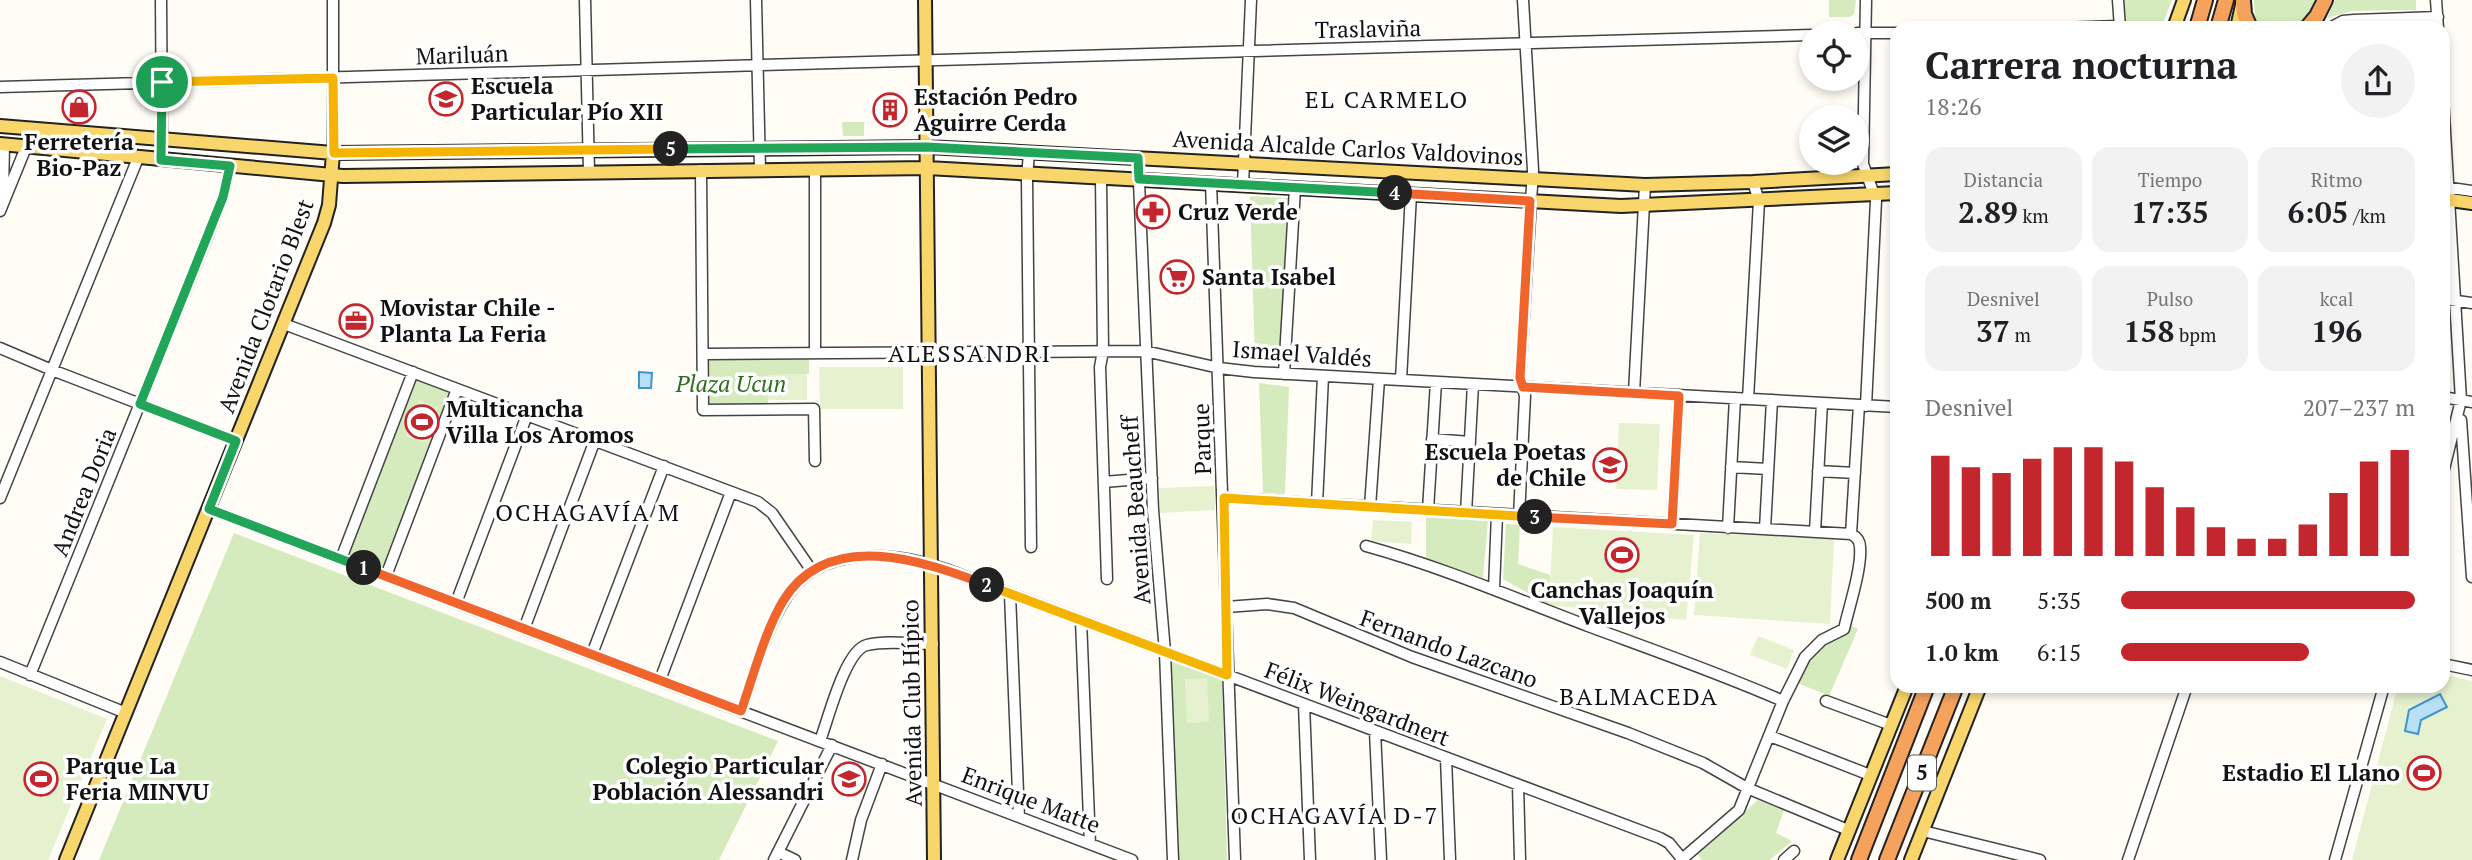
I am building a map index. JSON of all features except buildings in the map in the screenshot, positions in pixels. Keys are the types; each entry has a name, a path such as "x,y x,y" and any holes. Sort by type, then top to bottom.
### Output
{"highway":[{"path":"2199,21 2205,0"},
{"path":"2220,21 2227,0"},
{"path":"2243,0 2247,21"},
{"path":"2313,21 2325,0"},
{"name":"5","path":"1859,860 1924,693"},
{"name":"5","path":"1888,860 1953,693"}],"main road":[{"name":"Avenida Club Hípico","path":"925,0 934,860"},
{"path":"2176,21 2184,0"},
{"path":"2238,21 2243,0"},
{"name":"Avenida Alcalde Carlos Valdovinos","path":"0,126 334,153 927,147 1645,185 1890,174"},
{"path":"75,151 77,132"},
{"path":"161,160 162,139"},
{"name":"Avenida Alcalde Carlos Valdovinos","path":"2,145 332,176 927,168 1645,206 1890,193"},
{"path":"245,167 249,147"},
{"path":"829,169 835,165 837,159 832,148"},
{"path":"848,148 843,162 851,169"},
{"path":"662,149 668,161 662,171"},
{"path":"682,149 676,161 679,168 684,170"},
{"path":"619,150 624,161 619,171"},
{"path":"638,150 632,161 638,171"},
{"path":"370,174 371,152"},
{"path":"459,152 460,173"},
{"name":"Avenida Clotario Blest","path":"66,860 324,223 329,205 334,153"},
{"path":"1342,191 1345,169"},
{"path":"1434,195 1435,174"},
{"path":"2450,195 2472,203"},
{"path":"1836,860 1904,693"},
{"path":"1911,860 1977,693"}],"street":[{"path":"161,0 162,139"},
{"path":"332,0 334,153"},
{"path":"585,0 589,172"},
{"path":"756,0 760,170"},
{"path":"1243,185 1251,0"},
{"path":"1519,516 1525,396 1520,378 1532,179 1522,0"},
{"path":"1863,21 1866,0"},
{"path":"2118,0 2120,21"},
{"path":"2436,0 2438,21"},
{"path":"2343,21 2396,21"},
{"path":"1869,33 1890,33"},
{"name":"Traslaviña","path":"926,61 1799,35"},
{"name":"Mariluán","path":"0,87 926,61"},
{"path":"1682,860 1739,810 1783,701 1811,648 1844,628 1860,545 1854,536 1855,473 1876,205 1863,164 1862,91"},
{"path":"1,207 33,130"},
{"path":"1,207 2,145"},
{"path":"1029,152 1027,173 1031,547"},
{"path":"0,498 138,158"},
{"name":"Avenida Beaucheff","path":"1138,158 1145,351 1165,652 1173,860"},
{"name":"Andrea Doria","path":"30,675 223,197 230,166"},
{"path":"814,353 815,169"},
{"path":"701,170 704,410 814,409 815,461"},
{"path":"1101,177 1103,351 1100,366 1107,579"},
{"path":"1748,399 1759,201 1754,182"},
{"name":"Parque","path":"1212,183 1235,860"},
{"path":"1634,393 1645,185"},
{"path":"1284,374 1295,188"},
{"path":"2450,193 2472,191"},
{"path":"1401,380 1412,194"},
{"path":"2450,241 2472,577"},
{"path":"2450,300 2472,303"},
{"path":"284,324 664,466 768,508 812,572 793,588 779,608 741,711"},
{"path":"0,348 236,441"},
{"name":"Ismael Valdés","path":"705,354 1145,351 1219,368 1284,374 1890,407"},
{"path":"341,559 413,372"},
{"path":"1317,504 1323,376"},
{"path":"1370,507 1378,379"},
{"path":"1428,510 1436,382"},
{"path":"1466,513 1473,384"},
{"path":"386,576 457,389"},
{"path":"1672,524 1679,396"},
{"path":"1728,523 1735,398"},
{"path":"1765,530 1772,400"},
{"path":"2450,400 2460,405 2472,402"},
{"path":"1815,532 1822,403"},
{"path":"2450,445 2460,405"},
{"path":"456,603 527,415"},
{"path":"1432,439 1470,442"},
{"path":"524,629 595,440"},
{"path":"592,654 664,466"},
{"path":"1731,467 1768,469"},
{"path":"1818,471 1855,473"},
{"path":"1104,482 1152,478"},
{"path":"660,680 731,492"},
{"path":"1224,498 1672,524 1728,523 1765,530 1854,536"},
{"name":"Enrique Matte","path":"209,509 1132,860"},
{"path":"1494,589 1497,514"},
{"path":"1366,546 1494,589 1783,701"},
{"name":"Félix Weingardnert","path":"812,572 835,560 865,556 932,564 1663,839 1682,860"},
{"path":"1010,594 1019,817"},
{"name":"Fernando Lazcano","path":"1226,607 1267,604 1294,608 1703,763 1748,788 1848,830"},
{"path":"1081,620 1090,844"},
{"path":"820,741 848,663 860,648 876,644 933,644"},
{"path":"0,662 126,713"},
{"path":"2450,665 2472,670"},
{"path":"2128,860 2185,693"},
{"path":"2335,860 2382,693"},
{"path":"1826,701 1891,725"},
{"path":"1304,704 1310,860"},
{"path":"1375,731 1381,860"},
{"path":"1770,736 1870,775"},
{"path":"795,860 776,856 832,745"},
{"path":"1446,758 1450,860"},
{"path":"852,860 861,820 882,764"},
{"path":"1518,785 1520,860"},
{"path":"1923,831 2040,860"},
{"path":"1784,860 1794,851"}],"green space":[{"path":"1829,0 1856,0 1854,14 1850,17 1829,17"},
{"path":"2121,0 2172,0 2164,21 2122,21"},
{"path":"2254,0 2314,0 2310,13 2304,21 2255,20"},
{"path":"2335,0 2416,0 2416,10 2352,11 2327,18"},
{"path":"842,122 864,122 864,136 843,136"},
{"path":"1250,196 1288,198 1279,361 1255,360"},
{"name":"Plaza Ucun","path":"706,358 809,358 809,374 768,375 768,408 707,408"},
{"path":"819,367 903,367 903,409 820,409"},
{"path":"807,374 807,400 768,400 768,375"},
{"path":"414,377 452,392 385,572 344,557"},
{"path":"1259,383 1289,387 1285,494 1263,493"},
{"name":"Multicancha Villa Los Aromos","path":"419,400 438,408 426,443 406,436"},
{"path":"1619,423 1660,424 1657,490 1616,489"},
{"path":"1214,486 1215,510 1160,513 1159,488"},
{"path":"1426,516 1488,521 1483,578 1426,558"},
{"path":"1373,520 1412,522 1411,544 1371,541"},
{"path":"1506,524 1520,525 1518,564 1550,575 1549,605 1503,579"},
{"name":"Canchas Joaquín Vallejos","path":"1553,527 1694,535 1686,620 1549,605"},
{"path":"234,533 778,741 719,860 99,860"},
{"name":"Canchas Joaquín Vallejos","path":"1700,533 1834,539 1830,624 1694,615"},
{"path":"1849,625 1858,629 1829,696 1798,683 1813,649"},
{"path":"1758,636 1794,650 1787,669 1750,655"},
{"path":"1171,658 1222,680 1227,860 1179,860"},
{"name":"Parque La Feria MINVU","path":"0,676 107,719 48,860 0,860"},
{"name":"Estadio El Llano","path":"2450,676 2472,681 2472,860 2352,860 2396,693 2450,693"},
{"path":"1207,678 1209,722 1187,723 1185,679"},
{"path":"1758,800 1784,810 1776,833 1792,841 1770,860 1702,860 1697,854"}],"water":[{"path":"639,372 652,373 651,388 639,388"},
{"path":"2440,694 2447,707 2421,720 2418,734 2405,731 2409,710"}],"place":[{"name":"Escuela Particular Pío XII","path":"446,99"},
{"name":"Ferretería Bio-Paz","path":"79,107"},
{"name":"Estación Pedro Aguirre Cerda","path":"890,110"},
{"name":"Cruz Verde","path":"1153,212"},
{"name":"Santa Isabel","path":"1177,277"},
{"name":"Movistar Chile - Planta La Feria","path":"356,321"},
{"name":"Multicancha Villa Los Aromos","path":"422,422"},
{"name":"Escuela Poetas de Chile","path":"1610,465"},
{"name":"Canchas Joaquín Vallejos","path":"1622,555"},
{"name":"Estadio El Llano","path":"2424,773"},
{"name":"Parque La Feria MINVU","path":"41,779"},
{"name":"Colegio Particular Población Alessandri","path":"849,779"}],"district":[{"name":"EL CARMELO","path":"1387,100"},
{"name":"ALESSANDRI","path":"970,354"},
{"name":"OCHAGAVÍA M","path":"588,513"},
{"name":"BALMACEDA","path":"1639,697"},
{"name":"OCHAGAVÍA D-7","path":"1335,816"}],"route":[{"path":"333,78 334,153 927,147 1138,158 1139,179 1530,201 1520,378 1523,387 1679,396 1672,524 1224,498 1227,675 932,564 873,556 845,558 819,567 798,582 788,594 776,616 741,711 209,509 236,441 140,404 223,197 230,166 161,160 162,82 333,78"}]}
